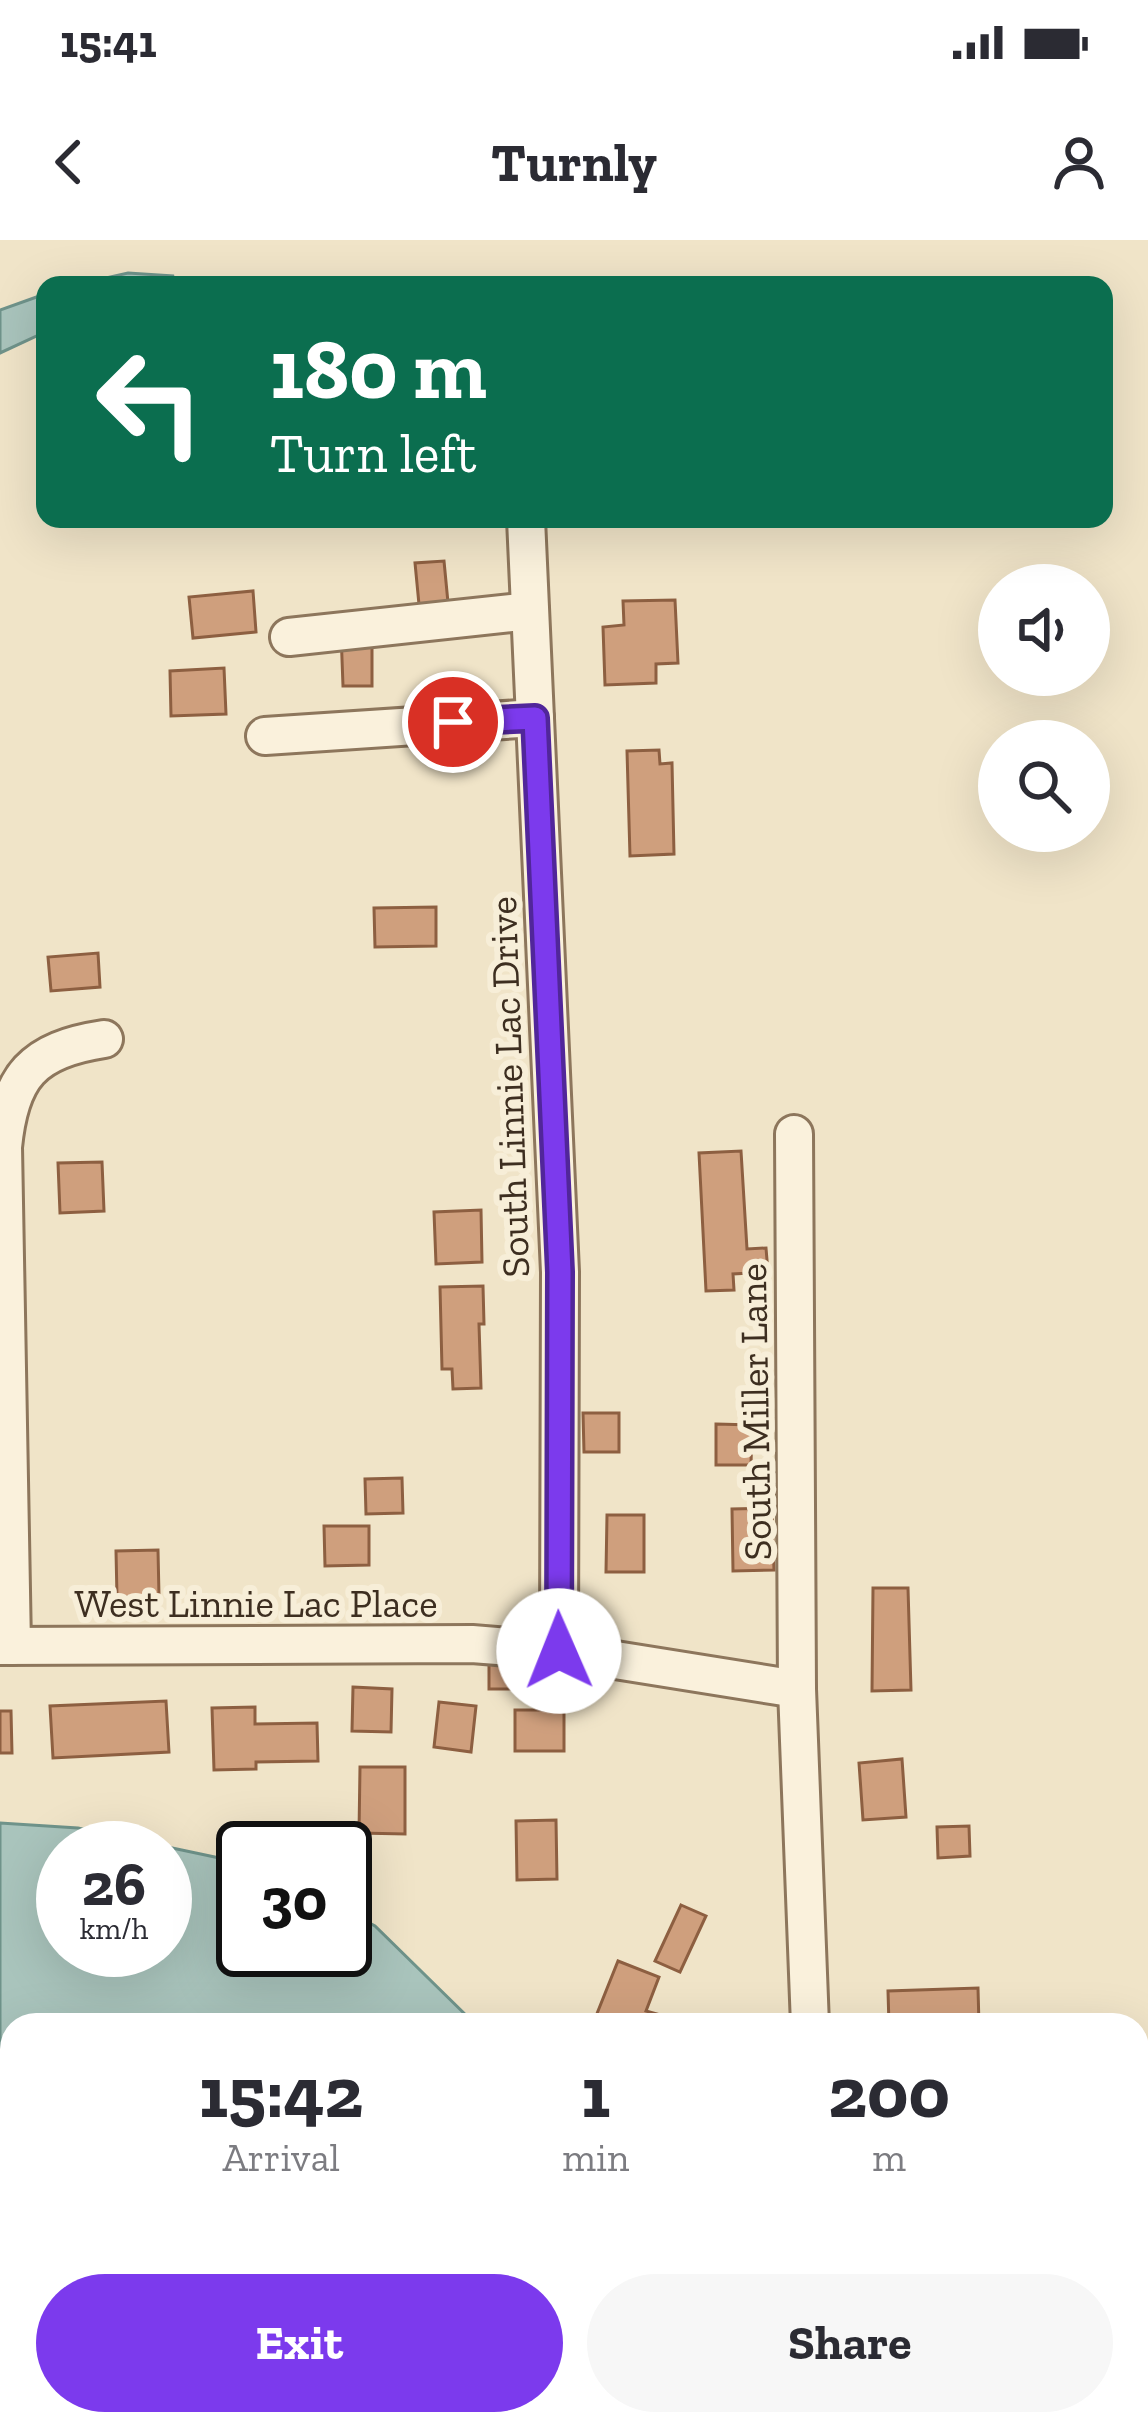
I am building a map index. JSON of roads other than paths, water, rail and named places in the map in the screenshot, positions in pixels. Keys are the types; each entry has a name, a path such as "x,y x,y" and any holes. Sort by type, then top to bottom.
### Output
{"street":[{"name":"South Linnie Lac Drive","path":"526,528 560,1272 559,1651"},
{"path":"289,637 530,610"},
{"path":"265,736 535,718"},
{"path":"6,1646 3,1147 7,1108 14,1088 28,1071 53,1053 104,1039"},
{"name":"South Miller Lane","path":"794,1134 797,1689 810,2013"},
{"name":"West Linnie Lac Place","path":"6,1646 449,1643 559,1651 797,1689"}],"water":[{"path":"36,297 36,336 0,353 0,310"},
{"path":"0,1823 36,1825 36,1977 192,1977 192,1852 216,1857 216,1977 372,1977 372,1924 464,2013 0,2013"}]}
